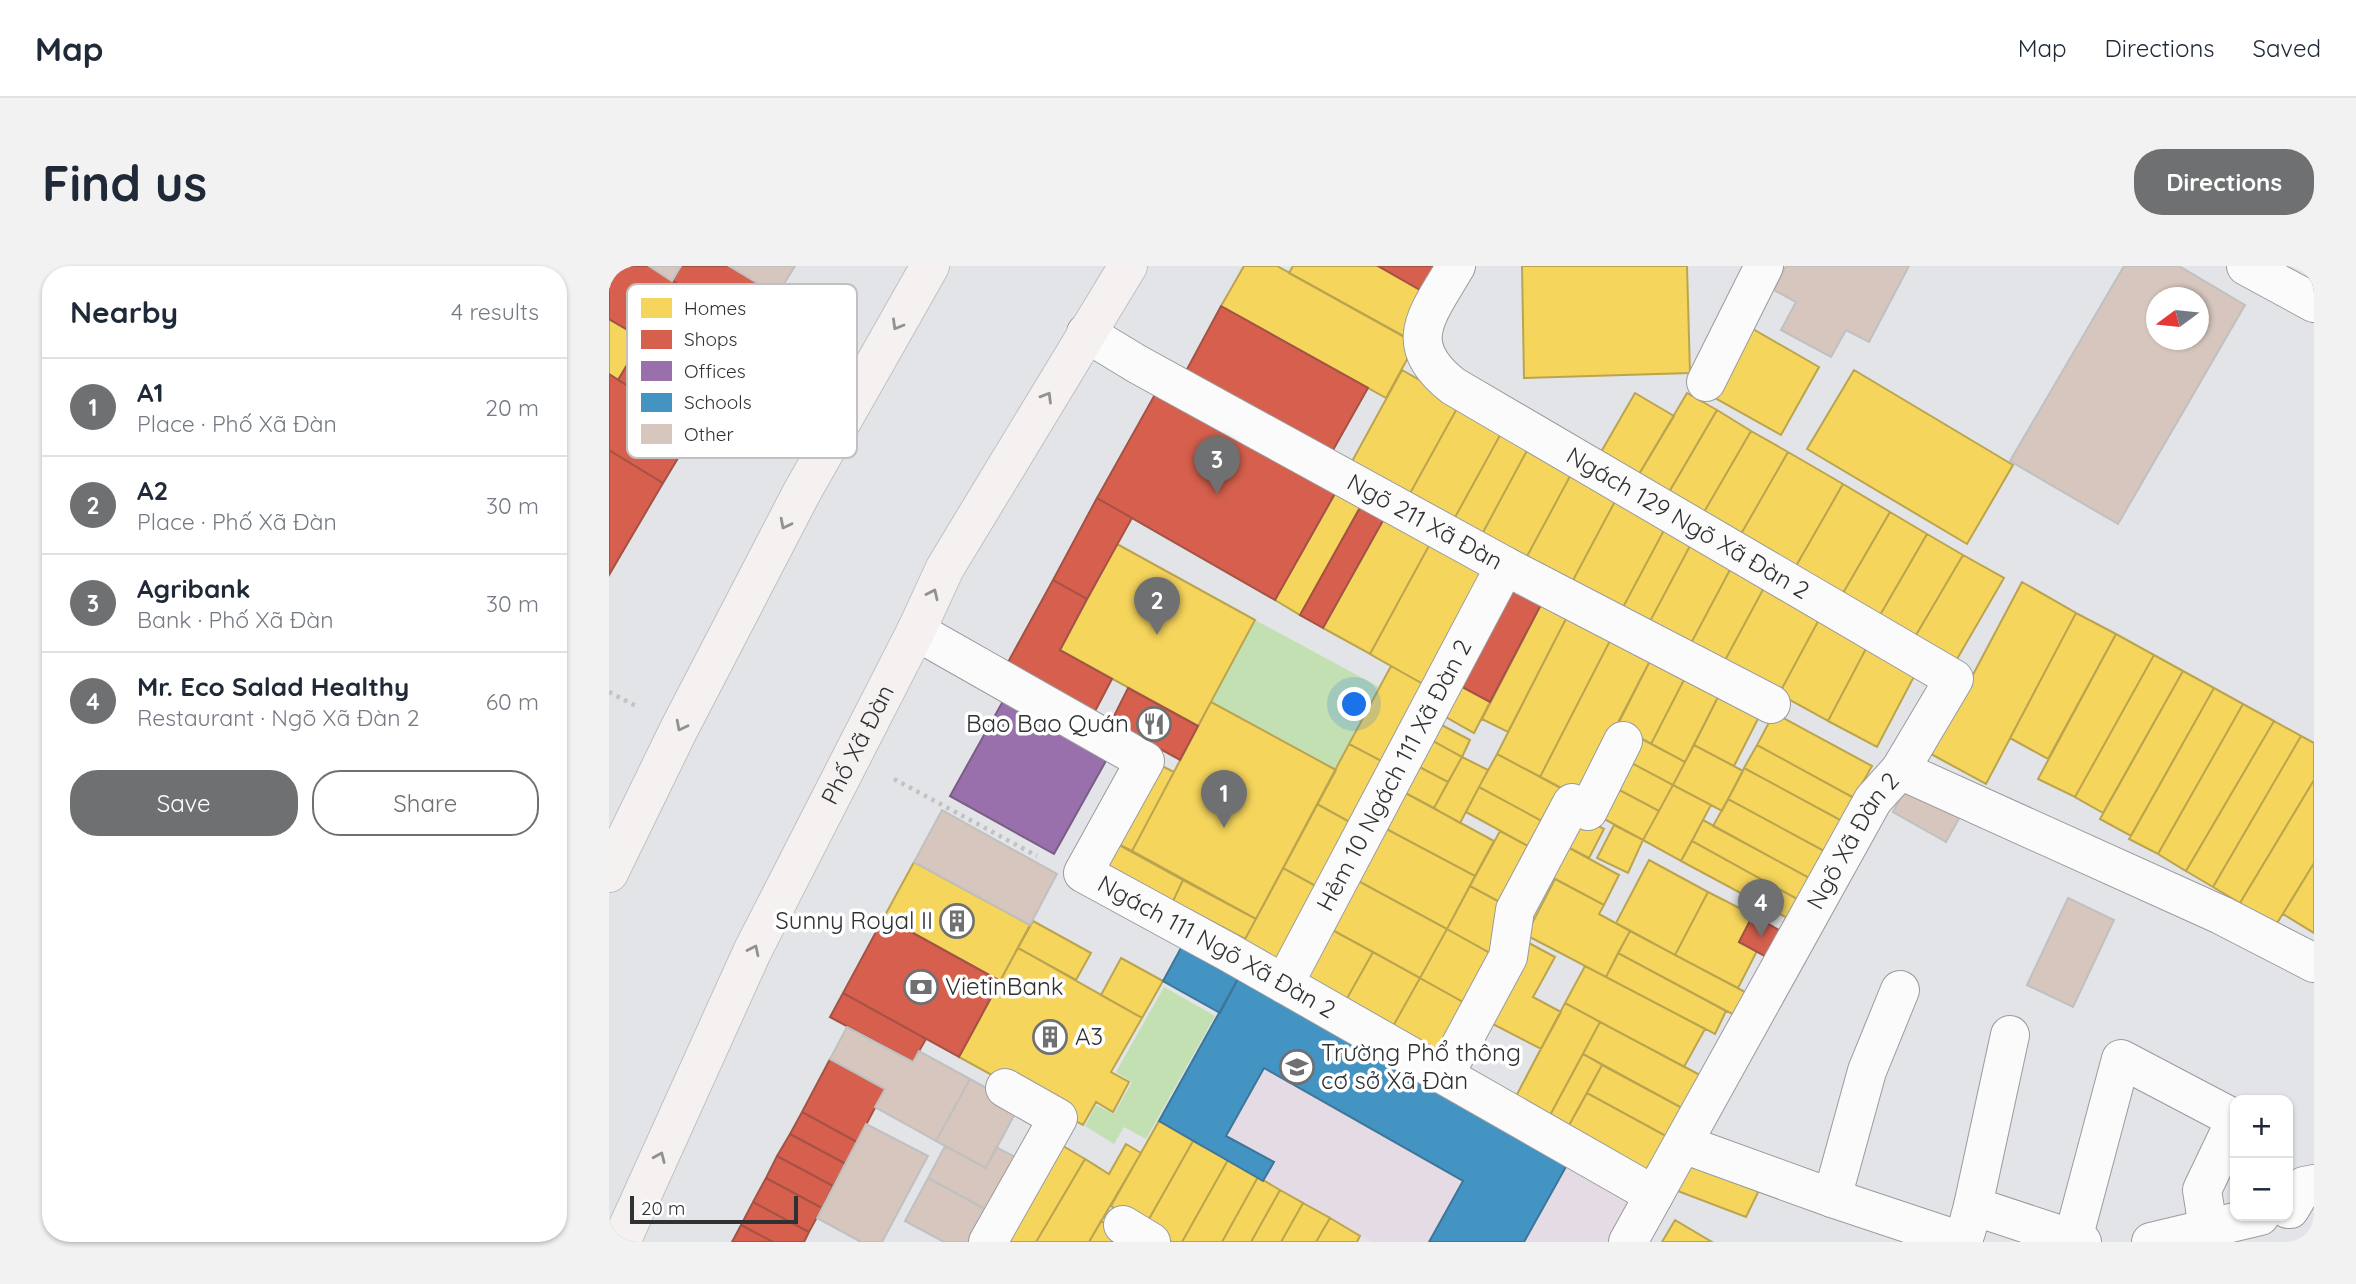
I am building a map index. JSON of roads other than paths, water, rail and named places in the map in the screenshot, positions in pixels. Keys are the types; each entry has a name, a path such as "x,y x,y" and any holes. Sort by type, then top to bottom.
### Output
{"main road":[{"path":"857,395 930,266"},
{"name":"Phố Xã Đàn","path":"621,1242 752,952 916,631 944,568 1128,266"},
{"path":"609,873 679,729 821,458"}],"street":[{"name":"Ngách 129 Ngõ Xã Đàn 2","path":"1456,266 1425,319 1422,339 1426,357 1436,373 1453,386 1954,679 1900,770"},
{"path":"1706,382 1764,266"},
{"path":"2246,266 2314,303"},
{"name":"Ngõ 211 Xã Đàn","path":"1086,333 1149,371 1505,566 1771,704"},
{"name":"Hẻm 10 Ngách 111 Xã Đàn 2","path":"1284,984 1505,566"},
{"name":"Ngách 111 Ngõ Xã Đàn 2","path":"916,631 1145,761 1083,873 1444,1074 1654,1195"},
{"path":"1444,1074 1508,957 1515,910 1566,814 1572,803 1588,811 1623,741"},
{"name":"Ngõ Xã Đàn 2","path":"1628,1242 1873,800 1900,770 2221,915 2314,963"},
{"path":"1832,1198 1867,1071 1900,990"},
{"path":"1967,1230 2010,1035"},
{"path":"1683,1144 1832,1198 1967,1230 2078,1240 2121,1059 2230,1117"},
{"path":"988,1242 1058,1118 1005,1088"},
{"path":"2208,1228 2202,1190 2230,1131"},
{"path":"2293,1204 2304,1186 2314,1184"},
{"path":"2151,1242 2238,1221"}],"place":[{"name":"Agribank","path":"1217,494"},
{"name":"A2","path":"1157,635"},
{"name":"Bao Bao Quán","path":"1154,724"},
{"name":"A1","path":"1224,828"},
{"name":"Sunny Royal II","path":"957,921"},
{"name":"Mr. Eco Salad Healthy","path":"1761,937"},
{"name":"VietinBank","path":"921,987"},
{"name":"A3","path":"1050,1037"},
{"name":"Trường Phổ thông cơ sở Xã Đàn","path":"1297,1067"}]}
